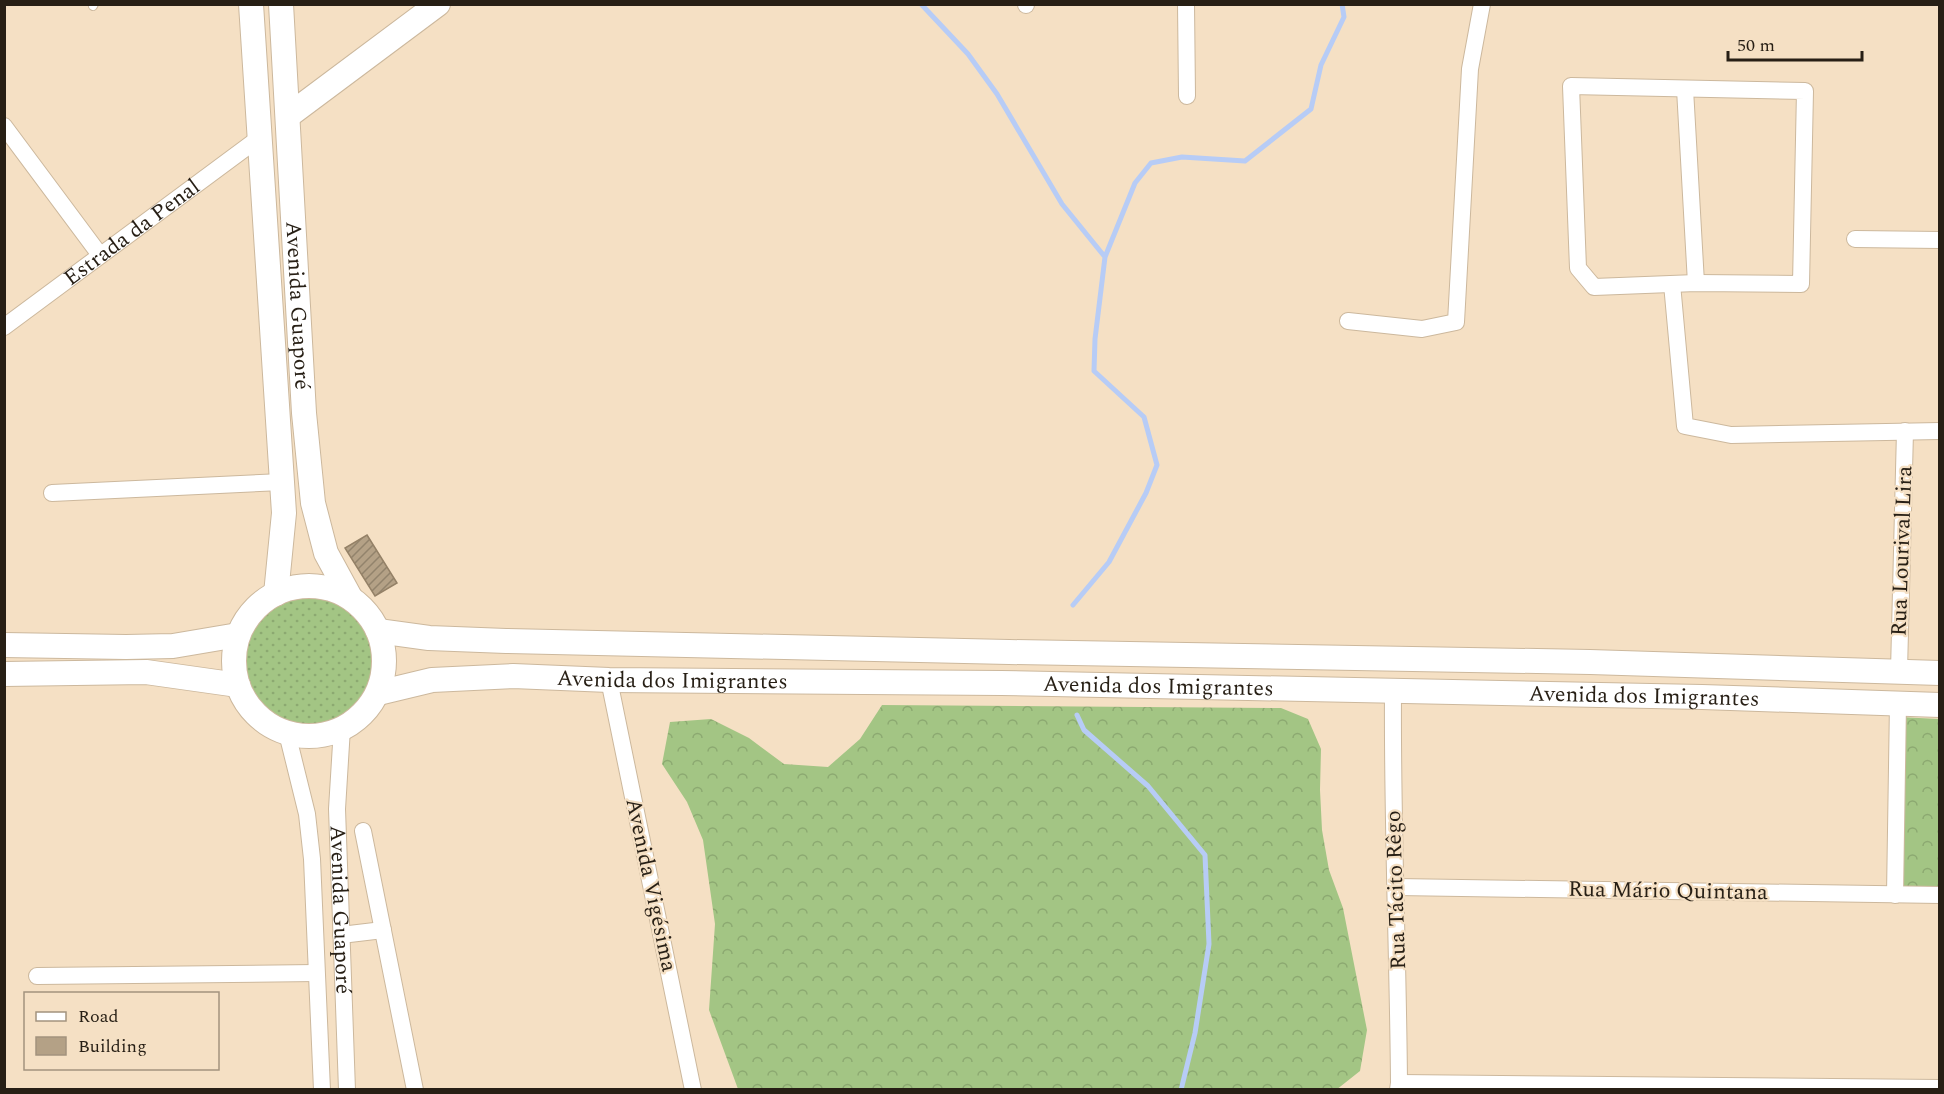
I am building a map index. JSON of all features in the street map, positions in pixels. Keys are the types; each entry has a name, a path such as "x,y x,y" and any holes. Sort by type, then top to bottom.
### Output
{"main road":[{"name":"Avenida Guaporé","path":"251,4 284,513 276,594"},
{"name":"Avenida Guaporé","path":"281,4 304,413 313,503 326,553 350,597"},
{"path":"288,116 438,4"},
{"path":"307,586 329,589 350,597 366,612 378,631 384,651 384,672 378,693 367,709 352,723 334,732 311,736 287,733 266,722 249,706 238,685 234,660 238,635 249,615 265,600 276,594 307,586"},
{"name":"Avenida dos Imigrantes","path":"378,631 429,638 506,641 1578,662 1940,673"},
{"path":"4,645 173,646 238,635"},
{"path":"4,674 146,672 238,685"},
{"name":"Avenida dos Imigrantes","path":"378,693 432,680 480,676 609,680 1001,683 1940,705"}],"street":[{"path":"1186,4 1187,96"},
{"path":"1348,321 1422,329 1456,322 1470,69 1482,4"},
{"path":"1571,86 1805,91 1801,284 1696,283 1594,287 1578,268 1571,86"},
{"path":"1685,89 1696,283"},
{"path":"4,126 100,255"},
{"name":"Estrada da Penal","path":"4,327 259,138"},
{"path":"1855,239 1940,240"},
{"path":"1672,284 1685,426 1731,435 1940,431"},
{"name":"Rua Lourival Lira","path":"1899,671 1905,431"},
{"path":"52,493 282,482"},
{"name":"Avenida Vigésima","path":"609,680 693,1089"},
{"name":"Rua Tácito Rêgo","path":"1393,691 1392,769 1397,887 1399,1086"},
{"path":"1895,895 1898,703"},
{"name":"Avenida Guaporé","path":"342,728 337,809 347,1089"},
{"name":"Avenida Guaporé","path":"287,733 307,814 312,859 322,1089"},
{"path":"363,831 415,1089"},
{"name":"Rua Mário Quintana","path":"1397,887 1940,895"},
{"path":"341,935 383,930"},
{"path":"37,976 316,973"},
{"path":"1399,1086 1940,1088"}],"green space":[{"path":"310,596 335,601 356,615 370,636 375,661 370,686 356,707 335,721 310,726 285,721 264,707 250,686 245,661 250,636 264,615 285,601"},
{"path":"882,705 1281,708 1308,719 1321,749 1322,830 1329,870 1343,908 1367,1030 1360,1071 1336,1090 738,1089 709,1010 715,924 703,840 687,802 662,764 670,722 711,719 749,738 784,764 828,767 860,739"},
{"path":"1899,717 1939,719 1939,891 1897,891"}],"building":[{"path":"367,535 397,583 375,596 345,548"}],"waterway":[{"path":"921,4 968,54 997,94 1062,204 1105,257"},
{"path":"1073,605 1109,562 1146,493 1157,465 1144,417 1094,371 1095,339 1105,257 1135,183 1151,163 1182,157 1245,161 1311,109 1321,65 1344,17 1342,4"},
{"path":"1077,715 1084,730 1148,786 1205,855 1209,944 1195,1033 1181,1090"}]}
